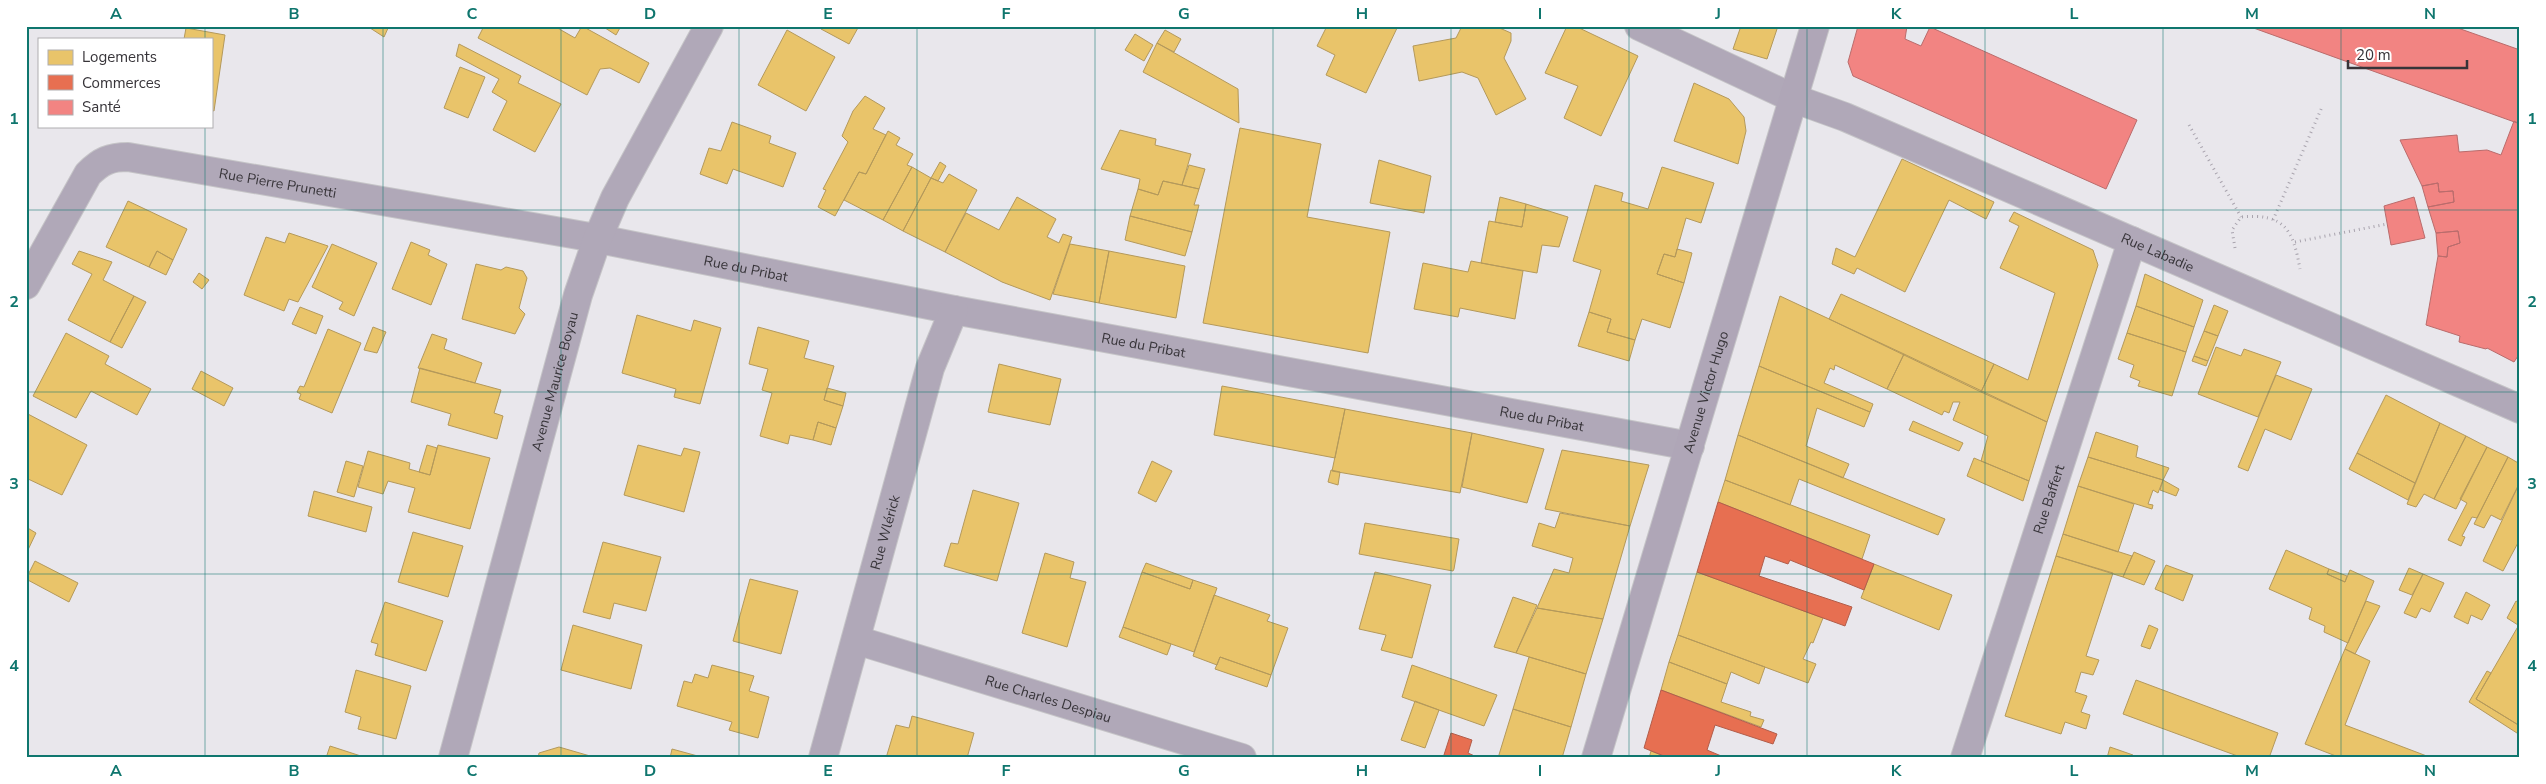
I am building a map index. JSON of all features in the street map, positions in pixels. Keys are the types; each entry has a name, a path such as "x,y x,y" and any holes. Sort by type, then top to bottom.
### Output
{"main road":[{"name":"Avenue Victor Hugo","path":"1596,758 1795,100 1815,26"}],"street":[{"name":"Avenue Maurice Boyau","path":"453,758 578,295 597,240 615,198 709,26"},
{"name":"Rue Labadie","path":"1639,26 1795,100 1854,120 2520,409"},
{"name":"Rue Pierre Prunetti","path":"26,285 88,174 98,163 112,157 147,161 597,240"},
{"name":"Rue du Pribat","path":"597,240 954,310 1690,446"},
{"name":"Rue Baffert","path":"1966,758 2132,241"},
{"name":"Rue Wlérick","path":"824,758 930,368 954,310"},
{"name":"Rue Charles Despiau","path":"856,640 1242,758"}],"path":[{"path":"2273,220 2322,107"},
{"path":"2188,125 2241,217"},
{"path":"2241,217 2263,215 2283,224 2295,242 2300,269"},
{"path":"2236,248 2232,230 2241,217"},
{"path":"2295,242 2387,224"}],"building: Logements":[{"path":"367,26 389,26 384,37"},
{"path":"484,26 554,26 575,38 582,26 649,63 639,83 610,68 600,69 587,95 478,38"},
{"path":"602,26 621,26 616,35"},
{"path":"822,26 859,26 849,44 821,29"},
{"path":"1327,26 1398,26 1366,93 1326,75 1335,55 1317,46"},
{"path":"1462,26 1495,26 1511,33 1511,41 1504,58 1526,99 1496,115 1478,78 1462,72 1419,81 1413,46 1456,38"},
{"path":"1567,26 1575,26 1638,56 1601,136 1564,118 1578,86 1545,73"},
{"path":"1741,26 1778,26 1767,59 1733,49"},
{"path":"186,28 225,35 214,111 212,110 212,38 184,38"},
{"path":"787,30 835,57 806,111 758,85"},
{"path":"1165,30 1181,39 1174,52 1157,43"},
{"path":"1135,34 1153,45 1144,61 1125,50"},
{"path":"1157,43 1238,89 1239,123 1143,72"},
{"path":"459,44 521,76 518,83 561,104 535,152 493,130 507,101 492,92 499,79 456,56"},
{"path":"460,67 485,77 468,118 444,108"},
{"path":"1694,83 1729,99 1744,117 1746,131 1738,164 1674,141"},
{"path":"865,96 885,108 873,129 886,135 866,174 859,172 835,216 818,207 826,190 823,189 848,142 842,136 853,111"},
{"path":"732,122 771,136 769,143 796,153 783,187 733,169 727,184 700,174 709,148 721,151"},
{"path":"1240,128 1321,144 1307,217 1390,232 1368,353 1203,323"},
{"path":"1120,130 1156,139 1155,145 1191,154 1182,185 1163,181 1158,195 1138,189 1140,179 1101,169"},
{"path":"888,131 900,138 896,145 913,154 907,165 912,167 883,220 844,200 859,172 866,174"},
{"path":"1902,159 1994,202 1986,219 1949,200 1905,292 1857,268 1854,274 1832,264 1836,248 1855,257"},
{"path":"1379,160 1431,176 1424,213 1370,203"},
{"path":"940,162 946,166 938,181 931,178"},
{"path":"1189,165 1205,169 1199,189 1182,185"},
{"path":"912,167 931,178 903,231 883,220"},
{"path":"1662,167 1714,183 1701,223 1686,218 1675,257 1664,254 1657,274 1684,283 1670,328 1642,319 1635,340 1607,332 1611,319 1589,312 1601,270 1573,261 1595,185 1623,193 1621,201 1648,209"},
{"path":"949,174 977,190 945,252 903,231 931,178 943,183"},
{"path":"1163,181 1199,189 1194,205 1199,205 1192,232 1130,216 1138,189 1158,195"},
{"path":"1017,197 1056,219 1047,237 1059,243 1063,234 1072,237 1050,300 1002,282 945,252 966,213 999,230"},
{"path":"1500,197 1526,204 1522,227 1495,222"},
{"path":"128,201 187,229 173,260 157,251 149,267 106,247"},
{"path":"1526,204 1568,217 1559,247 1542,245 1537,273 1481,263 1489,221 1522,227"},
{"path":"2014,212 2093,250 2098,265 2047,422 1981,392 1994,364 2028,380 2055,293 2000,268 2019,226 2009,221"},
{"path":"1130,216 1192,232 1185,256 1125,240"},
{"path":"289,233 328,246 298,302 289,299 284,311 244,295 266,237 285,243"},
{"path":"411,242 430,250 428,255 447,264 431,305 392,289"},
{"path":"332,244 377,263 354,316 339,309 343,302 312,287"},
{"path":"1070,244 1109,251 1099,303 1053,294"},
{"path":"1677,249 1692,253 1684,283 1657,274 1664,254 1675,257"},
{"path":"79,251 112,262 103,280 134,296 110,342 68,320 92,274 72,264"},
{"path":"157,251 173,260 166,275 149,267"},
{"path":"1109,251 1185,266 1176,318 1099,303"},
{"path":"1471,261 1523,271 1515,319 1460,308 1458,317 1414,309 1423,263 1468,272"},
{"path":"476,264 501,270 506,267 523,271 527,278 519,308 525,314 515,334 462,319"},
{"path":"199,273 209,280 202,289 193,282"},
{"path":"2145,274 2203,300 2194,327 2136,306"},
{"path":"1841,294 1994,364 1981,392 1829,319"},
{"path":"134,296 146,302 122,348 110,342"},
{"path":"1780,296 1904,354 1887,389 1835,365 1834,370 1830,368 1824,383 1873,404 1870,412 1759,366"},
{"path":"2214,305 2228,311 2218,336 2204,331"},
{"path":"2136,306 2194,327 2186,352 2127,333"},
{"path":"300,307 323,316 316,334 292,324"},
{"path":"1589,312 1611,319 1607,332 1635,340 1629,361 1578,346"},
{"path":"637,315 691,331 694,320 721,328 700,404 674,397 676,389 622,373"},
{"path":"373,327 386,332 377,353 364,350"},
{"path":"758,327 809,341 804,358 834,366 824,400 843,406 836,428 818,422 813,440 790,435 788,444 760,436 772,393 762,390 768,369 749,364"},
{"path":"328,329 361,343 332,413 299,399 301,394 297,392 300,386 304,387"},
{"path":"2204,331 2218,336 2208,361 2194,356"},
{"path":"66,333 109,356 105,364 151,389 137,415 91,391 76,418 33,396"},
{"path":"2127,333 2186,352 2172,396 2138,386 2140,381 2130,377 2134,365 2118,359"},
{"path":"432,334 447,339 444,349 482,363 475,383 418,368"},
{"path":"2216,347 2241,356 2244,349 2281,362 2258,417 2198,394"},
{"path":"1904,354 2047,422 2029,481 1981,461 1988,436 1953,420 1960,402 1953,402 1949,413 1944,411 1942,415 1887,389"},
{"path":"2194,356 2208,361 2206,366 2192,361"},
{"path":"999,364 1061,379 1050,425 988,412"},
{"path":"1759,366 1870,412 1864,427 1817,408 1806,446 1849,464 1843,478 1738,435"},
{"path":"420,368 501,390 494,413 503,416 497,439 448,425 451,414 411,402"},
{"path":"201,371 233,388 224,406 192,389"},
{"path":"2276,375 2312,389 2291,440 2265,429 2248,471 2238,467"},
{"path":"1222,386 1345,409 1335,458 1214,435"},
{"path":"827,388 846,393 843,406 824,400"},
{"path":"2386,395 2440,423 2415,483 2357,453"},
{"path":"1345,409 1472,433 1460,493 1332,471"},
{"path":"26,413 87,445 62,495 26,478"},
{"path":"1913,421 1963,443 1959,451 1909,430"},
{"path":"818,422 836,428 831,445 813,440"},
{"path":"2440,423 2466,436 2434,499 2424,494 2416,507 2407,504"},
{"path":"2096,432 2138,446 2136,457 2169,468 2163,480 2088,457"},
{"path":"1472,433 1544,449 1527,503 1462,487"},
{"path":"1738,435 1945,519 1938,535 1799,479 1790,505 1725,480"},
{"path":"2466,436 2487,447 2456,509 2434,499"},
{"path":"427,445 437,448 430,475 419,472"},
{"path":"438,445 490,458 470,529 408,512 415,488 388,481 383,494 358,487 368,451 410,463 409,469 430,475"},
{"path":"638,445 681,456 684,448 700,452 684,512 624,495"},
{"path":"2487,447 2508,457 2477,518 2472,517 2462,536 2465,537 2461,546 2448,540 2467,503 2460,499"},
{"path":"1562,450 1649,465 1630,526 1545,509"},
{"path":"2357,453 2415,483 2408,500 2349,469"},
{"path":"2088,457 2163,480 2158,493 2153,490 2148,504 2153,505 2152,509 2078,486"},
{"path":"2508,457 2520,464 2520,482 2501,520 2491,515 2484,528 2474,524"},
{"path":"1974,458 2029,481 2023,501 1967,476"},
{"path":"346,461 363,466 354,497 337,492"},
{"path":"1152,461 1172,471 1156,502 1138,493"},
{"path":"1331,470 1340,472 1338,485 1328,482"},
{"path":"1725,480 1870,535 1862,559 1718,502"},
{"path":"2163,480 2179,489 2176,496 2160,490"},
{"path":"2520,482 2520,539 2503,571 2483,561"},
{"path":"2078,486 2134,504 2118,552 2063,534"},
{"path":"973,490 1019,503 997,581 944,566 951,543 958,544"},
{"path":"314,491 372,507 366,532 308,516"},
{"path":"1560,513 1630,526 1603,619 1537,608 1554,569 1569,573 1573,558 1532,546 1539,523 1555,528"},
{"path":"1365,523 1459,539 1453,571 1359,554"},
{"path":"26,527 36,533 26,554"},
{"path":"413,532 463,546 448,597 398,582"},
{"path":"2063,534 2132,556 2123,577 2056,556"},
{"path":"603,542 661,557 646,611 614,603 610,619 583,612"},
{"path":"2286,550 2329,569 2327,574 2345,582 2350,570 2374,581 2348,643 2324,632 2325,626 2309,619 2312,608 2269,589"},
{"path":"2134,552 2155,561 2144,585 2123,577"},
{"path":"1045,553 1074,562 1070,578 1086,582 1067,647 1022,633"},
{"path":"2056,556 2113,573 2086,656 2099,660 2093,675 2081,672 2075,692 2087,696 2081,712 2090,715 2086,729 2065,722 2061,734 2005,716"},
{"path":"35,561 78,583 69,602 26,579"},
{"path":"1146,563 1193,580 1190,589 1142,572"},
{"path":"1874,564 1952,595 1939,630 1861,598"},
{"path":"2166,565 2193,575 2183,601 2155,589"},
{"path":"2409,568 2423,574 2412,595 2399,590"},
{"path":"2329,569 2347,576 2345,582 2327,574"},
{"path":"1142,572 1190,589 1193,580 1217,588 1194,652 1123,627"},
{"path":"1375,572 1431,585 1412,658 1381,650 1386,635 1359,629"},
{"path":"1697,572 1823,618 1813,643 1811,642 1803,659 1816,664 1808,683 1678,635"},
{"path":"2423,574 2444,583 2430,612 2421,608 2416,618 2404,613"},
{"path":"750,579 798,591 781,654 733,641"},
{"path":"2466,592 2490,605 2482,620 2471,615 2468,624 2454,617"},
{"path":"1214,595 1270,615 1267,621 1288,628 1271,675 1220,657 1217,665 1193,656"},
{"path":"1513,597 1537,605 1516,653 1494,647"},
{"path":"2366,601 2380,606 2355,654 2345,649"},
{"path":"2516,601 2520,603 2518,625 2507,618"},
{"path":"385,602 443,621 426,671 375,655 378,644 371,642"},
{"path":"1537,608 1603,619 1586,674 1516,653"},
{"path":"2520,623 2520,726 2476,699"},
{"path":"573,625 642,645 631,689 561,670"},
{"path":"2149,625 2158,629 2150,649 2141,646"},
{"path":"1123,627 1171,644 1167,655 1119,637"},
{"path":"1678,635 1765,667 1759,684 1731,672 1727,684 1669,662"},
{"path":"2345,649 2370,661 2345,725 2432,758 2341,758 2305,744"},
{"path":"1220,657 1271,675 1267,687 1215,669"},
{"path":"1529,657 1586,674 1571,727 1513,709"},
{"path":"1669,662 1727,684 1721,702 1751,712 1750,716 1764,720 1761,727 1661,690"},
{"path":"712,665 754,676 749,691 769,697 758,738 729,730 732,722 677,706 684,681 692,683 695,674 708,678"},
{"path":"1412,665 1497,695 1484,726 1402,697"},
{"path":"356,670 411,686 396,739 358,729 361,717 345,712"},
{"path":"2487,671 2491,673 2476,699 2520,726 2520,735 2469,702"},
{"path":"2136,680 2278,733 2269,758 2243,758 2123,714"},
{"path":"1415,701 1439,710 1425,748 1401,740"},
{"path":"1513,709 1571,727 1562,758 1498,758"},
{"path":"912,716 974,733 967,758 886,758 896,725 909,728"},
{"path":"330,746 367,758 326,758"},
{"path":"559,747 597,758 538,758 539,753"},
{"path":"2110,747 2133,755 2132,758 2107,758"},
{"path":"672,749 705,758 670,758"},
{"path":"1651,751 1669,758 1649,758"}],"building: Commerces":[{"path":"1718,502 1874,564 1864,590 1790,560 1788,564 1765,556 1759,576 1852,607 1845,626 1697,572"},
{"path":"1661,690 1777,734 1773,744 1715,725 1707,750 1726,758 1669,758 1644,748"},
{"path":"1451,733 1472,740 1468,753 1479,758 1443,758"}],"building: Santé":[{"path":"1858,26 1907,26 1905,39 1921,46 1930,27 2137,120 2106,189 1853,76 1848,62"},
{"path":"2248,26 2455,27 2520,50 2520,124"},
{"path":"2514,121 2520,124 2520,353 2514,362 2487,348 2459,342 2460,336 2426,325 2438,256 2447,257 2448,247 2460,243 2458,231 2436,233 2428,207 2454,202 2453,191 2439,192 2438,183 2422,186 2400,140 2457,135 2459,152 2487,150 2501,155"},
{"path":"2438,183 2439,192 2453,191 2454,202 2428,207 2422,186"},
{"path":"2414,197 2425,238 2391,245 2384,206"},
{"path":"2458,231 2460,243 2448,247 2447,257 2438,256 2436,233"}]}
